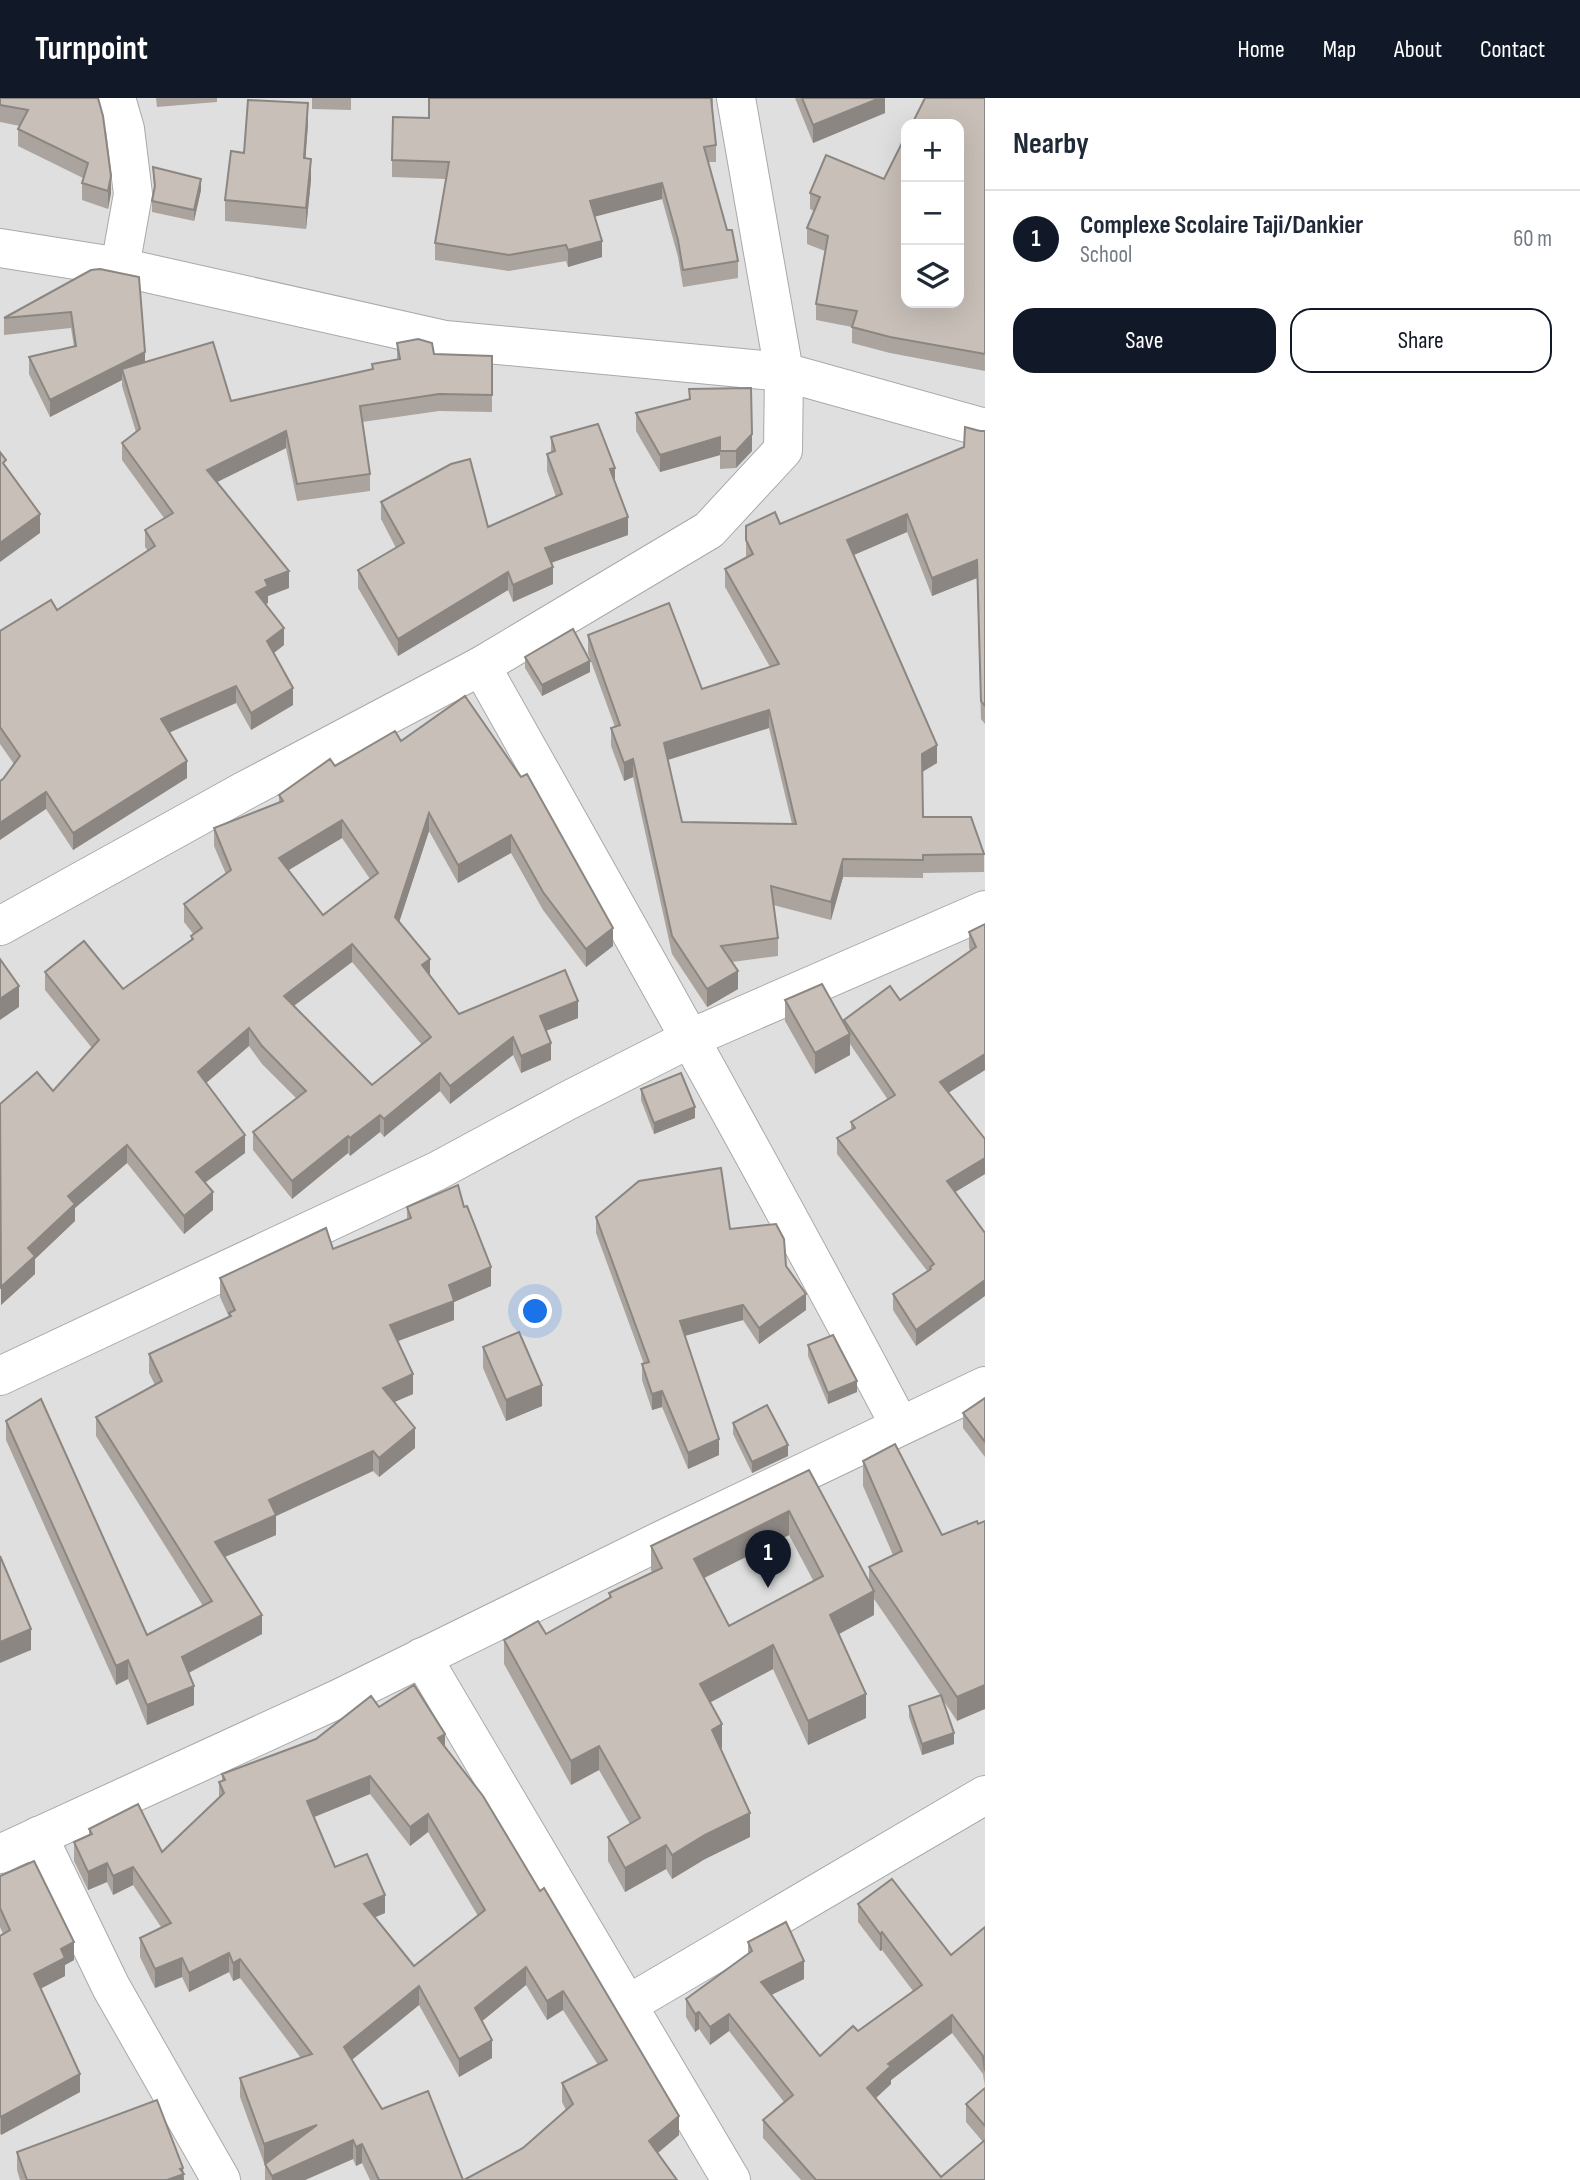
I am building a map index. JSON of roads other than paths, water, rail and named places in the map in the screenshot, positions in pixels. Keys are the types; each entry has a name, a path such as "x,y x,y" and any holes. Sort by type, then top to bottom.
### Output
{"street":[{"path":"116,98 125,129 133,194 120,267"},
{"path":"0,926 244,791 481,666 709,530 783,450 784,372 736,98"},
{"path":"0,248 120,267 446,340 784,372 985,428"},
{"path":"481,666 691,1038 900,1426"},
{"path":"0,1376 437,1171 691,1038 985,910"},
{"path":"0,1854 338,1699 985,1385"},
{"path":"422,1657 731,2180"},
{"path":"627,2005 985,1795"},
{"path":"38,1836 111,1987 221,2180"}],"place":[{"name":"Complexe Scolaire Taji/Dankier","path":"768,1588"}]}
